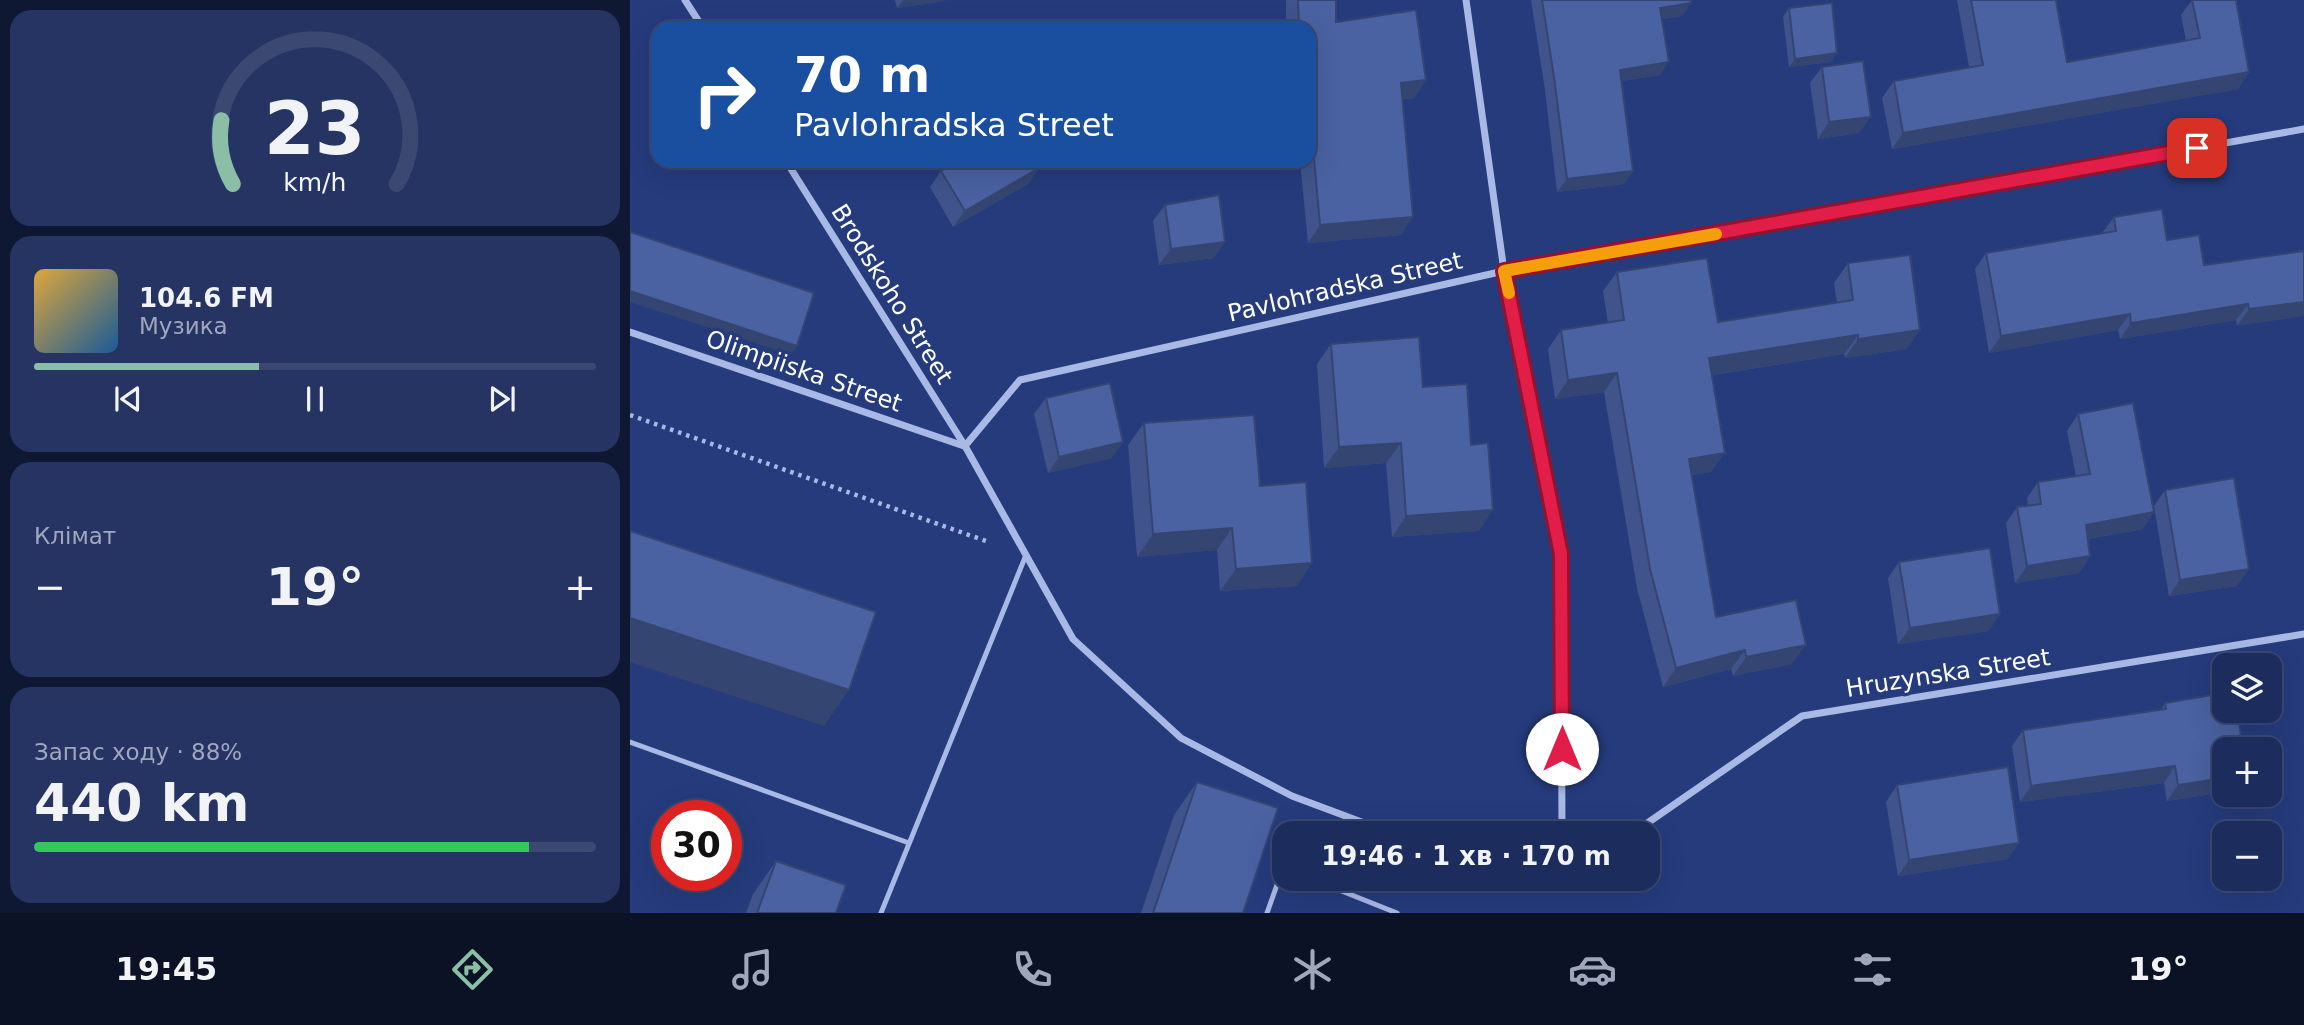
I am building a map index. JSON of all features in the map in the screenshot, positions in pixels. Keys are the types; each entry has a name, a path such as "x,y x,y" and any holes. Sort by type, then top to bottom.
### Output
{"street":[{"path":"685,0 698,21"},
{"path":"1466,0 1504,271 1561,554 1562,821"},
{"name":"Pavlohradska Street","path":"965,446 1020,380 1504,271 2304,129"},
{"name":"Brodskoho Street","path":"790,168 965,446 1073,639 1181,738 1292,796 1359,821"},
{"name":"Olimpiiska Street","path":"630,332 965,446"},
{"name":"Hruzynska Street","path":"1650,821 1802,716 2304,634"}],"lane":[{"path":"881,913 1026,555"},
{"path":"630,742 909,843"},
{"path":"1267,913 1275,891"},
{"path":"1342,891 1397,913"}],"path":[{"path":"630,415 1026,555"}],"building":[{"path":"1298,0 1336,0 1336,22 1416,10 1426,80 1401,83 1413,217 1320,225 1315,168 1316,21 1299,21"},
{"path":"1542,0 1691,0 1691,3 1660,8 1669,62 1620,70 1633,171 1567,179"},
{"path":"1971,0 2056,0 2067,62 2200,38 2192,0 2236,0 2249,72 1903,133 1894,81 1983,65"},
{"path":"1832,3 1837,53 1795,59 1789,8"},
{"path":"1863,61 1871,117 1829,122 1822,67"},
{"path":"946,168 1039,168 965,211 941,171"},
{"path":"1219,195 1225,242 1171,249 1165,205"},
{"path":"2162,209 2167,240 2199,235 2204,265 2304,251 2304,302 2249,309 2248,304 2131,323 2130,314 2001,336 1986,253 2116,231 2114,217"},
{"path":"630,232 814,293 797,346 630,291"},
{"path":"1910,255 1920,330 1858,339 1858,335 1709,358 1725,453 1689,459 1716,617 1796,600 1806,645 1746,657 1745,650 1676,668 1650,569 1617,373 1568,380 1561,330 1624,320 1617,272 1707,258 1718,322 1853,300 1848,263"},
{"path":"1419,337 1423,387 1467,384 1471,445 1488,443 1493,510 1406,516 1401,443 1339,447 1331,344"},
{"path":"1110,383 1123,442 1059,457 1046,398"},
{"path":"2133,403 2154,512 2086,525 2090,556 2027,566 2017,507 2041,504 2038,482 2090,474 2078,414"},
{"path":"1254,415 1260,486 1306,482 1312,563 1236,569 1232,528 1153,534 1144,423"},
{"path":"2234,478 2249,569 2180,580 2165,490"},
{"path":"630,531 876,612 849,690 630,618"},
{"path":"1990,548 2000,614 1910,628 1899,562"},
{"path":"2212,695 2212,723 2239,723 2241,737 2212,737 2212,780 2178,785 2175,766 2031,786 2023,730 2166,709 2165,703"},
{"path":"2008,767 2019,843 1909,860 1897,785"},
{"path":"1197,782 1278,808 1243,913 1153,913"},
{"path":"776,861 846,885 836,913 757,913"}],"slow traffic":[{"path":"1509,293 1504,271 1716,234"}],"route":[{"path":"1562,749 1561,554 1504,271 2197,148"}]}
